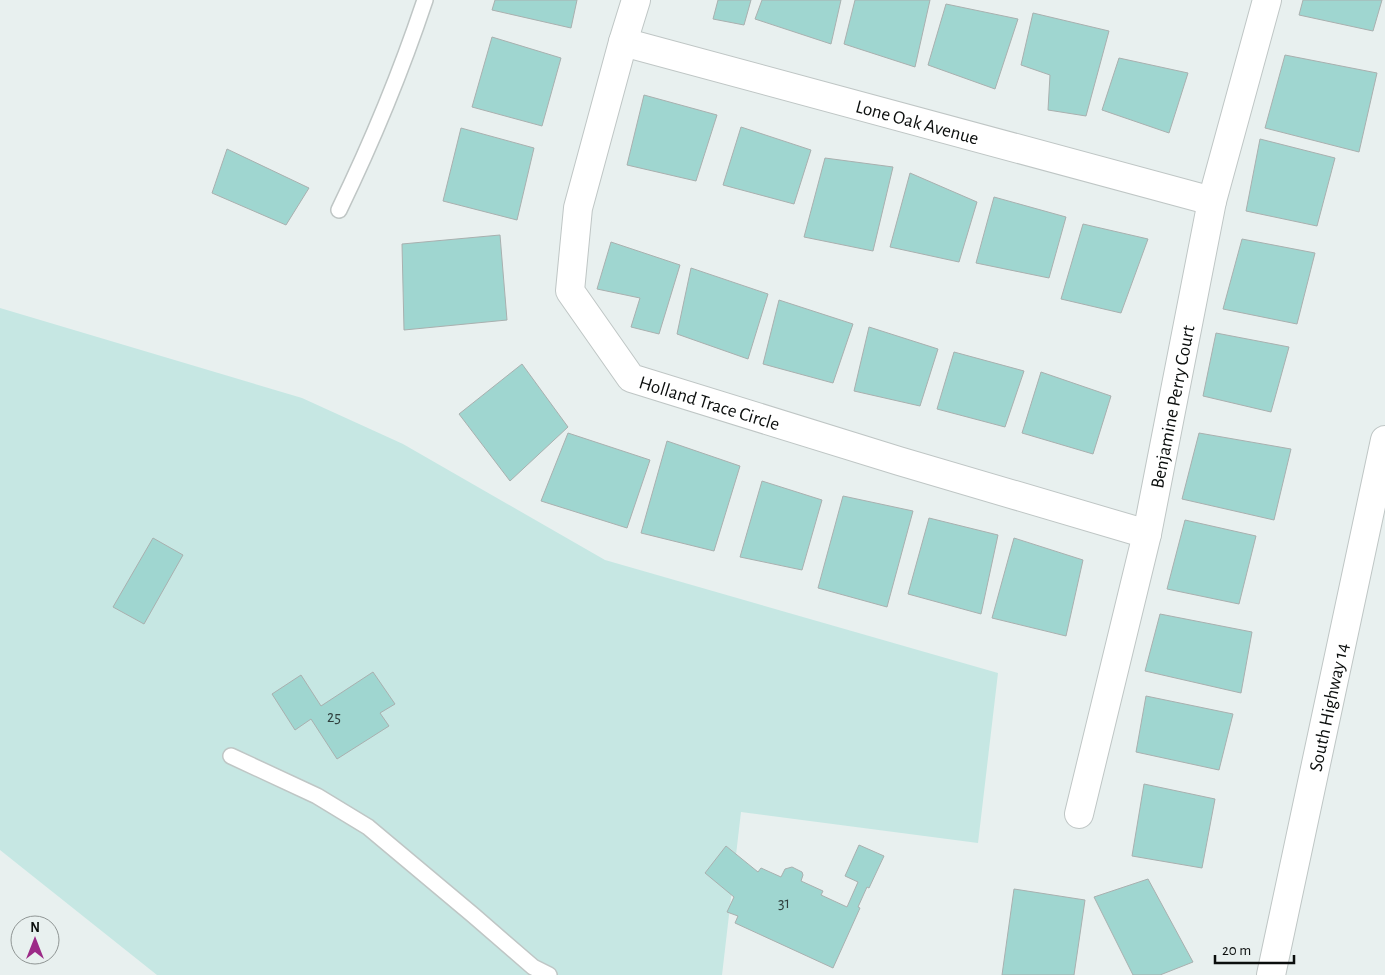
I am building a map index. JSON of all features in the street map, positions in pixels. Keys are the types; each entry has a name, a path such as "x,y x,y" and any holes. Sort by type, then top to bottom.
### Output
{"street":[{"name":"Holland Trace Circle","path":"636,0 578,208 570,292 631,378 899,461 1147,534"},
{"name":"Benjamine Perry Court","path":"1079,814 1147,534 1212,201 1267,0"},
{"name":"Lone Oak Avenue","path":"623,42 1212,201"},
{"name":"South Highway 14","path":"1271,975 1385,440"}],"lane":[{"path":"339,210 361,164 405,58 425,0"},
{"path":"231,756 317,796 368,827 533,967 549,975"}],"shaded area":[{"path":"0,308 302,398 403,444 605,560 998,673 978,843 741,812 722,975 157,975 0,850"}],"building":[{"path":"495,0 577,0 571,28 492,10"},
{"path":"718,0 751,0 744,25 713,19"},
{"path":"762,0 841,0 831,44 755,19"},
{"path":"855,0 930,0 915,67 844,44"},
{"path":"1303,0 1382,0 1373,31 1299,15"},
{"path":"946,4 1018,19 995,89 928,65"},
{"path":"1033,13 1109,31 1086,116 1048,110 1050,75 1021,65"},
{"path":"492,37 561,58 542,126 472,107"},
{"path":"1285,55 1377,73 1359,152 1265,128"},
{"path":"1119,58 1188,73 1169,133 1102,110"},
{"path":"644,95 717,115 696,181 627,165"},
{"path":"741,127 811,150 794,204 723,185"},
{"path":"461,128 534,148 517,220 443,201"},
{"path":"1260,139 1335,158 1317,226 1246,211"},
{"path":"227,149 309,188 286,225 212,193"},
{"path":"825,158 893,167 873,251 804,237"},
{"path":"910,173 977,202 959,262 890,247"},
{"path":"994,197 1066,217 1049,278 976,263"},
{"path":"1083,224 1148,239 1121,313 1061,299"},
{"path":"500,235 507,320 404,330 402,244"},
{"path":"1242,239 1315,253 1297,324 1223,309"},
{"path":"611,242 680,265 659,334 631,327 640,298 597,289"},
{"path":"691,268 768,294 748,359 677,334"},
{"path":"779,300 853,324 833,383 763,364"},
{"path":"869,327 938,349 920,406 854,391"},
{"path":"1216,333 1289,347 1271,412 1203,396"},
{"path":"954,352 1024,371 1005,427 937,409"},
{"path":"522,364 568,427 510,481 459,414"},
{"path":"1041,372 1111,396 1093,454 1022,433"},
{"path":"568,433 650,460 627,528 541,501"},
{"path":"1199,433 1291,449 1274,520 1182,499"},
{"path":"667,441 740,466 714,551 641,533"},
{"path":"762,481 822,500 802,570 740,557"},
{"path":"843,496 913,511 887,607 818,588"},
{"path":"929,518 998,535 981,614 908,594"},
{"path":"1185,520 1256,536 1239,604 1167,589"},
{"path":"153,538 183,555 144,624 113,607"},
{"path":"1014,538 1083,560 1066,636 992,618"},
{"path":"1160,614 1252,632 1241,693 1145,671"},
{"path":"373,672 395,704 380,713 389,726 337,759 311,719 295,730 272,694 301,675 321,706"},
{"path":"1146,696 1233,714 1219,770 1136,752"},
{"path":"1144,784 1215,799 1202,868 1132,856"},
{"path":"859,845 884,856 869,888 867,887 858,907 860,908 833,968 735,923 738,916 727,912 734,897 705,873 726,846 758,872 761,868 781,877 785,869 792,867 802,872 801,881 823,891 821,895 847,907 858,882 845,876"},
{"path":"1148,879 1193,962 1160,975 1133,975 1094,897"},
{"path":"1014,889 1085,900 1074,975 1002,975"}]}
